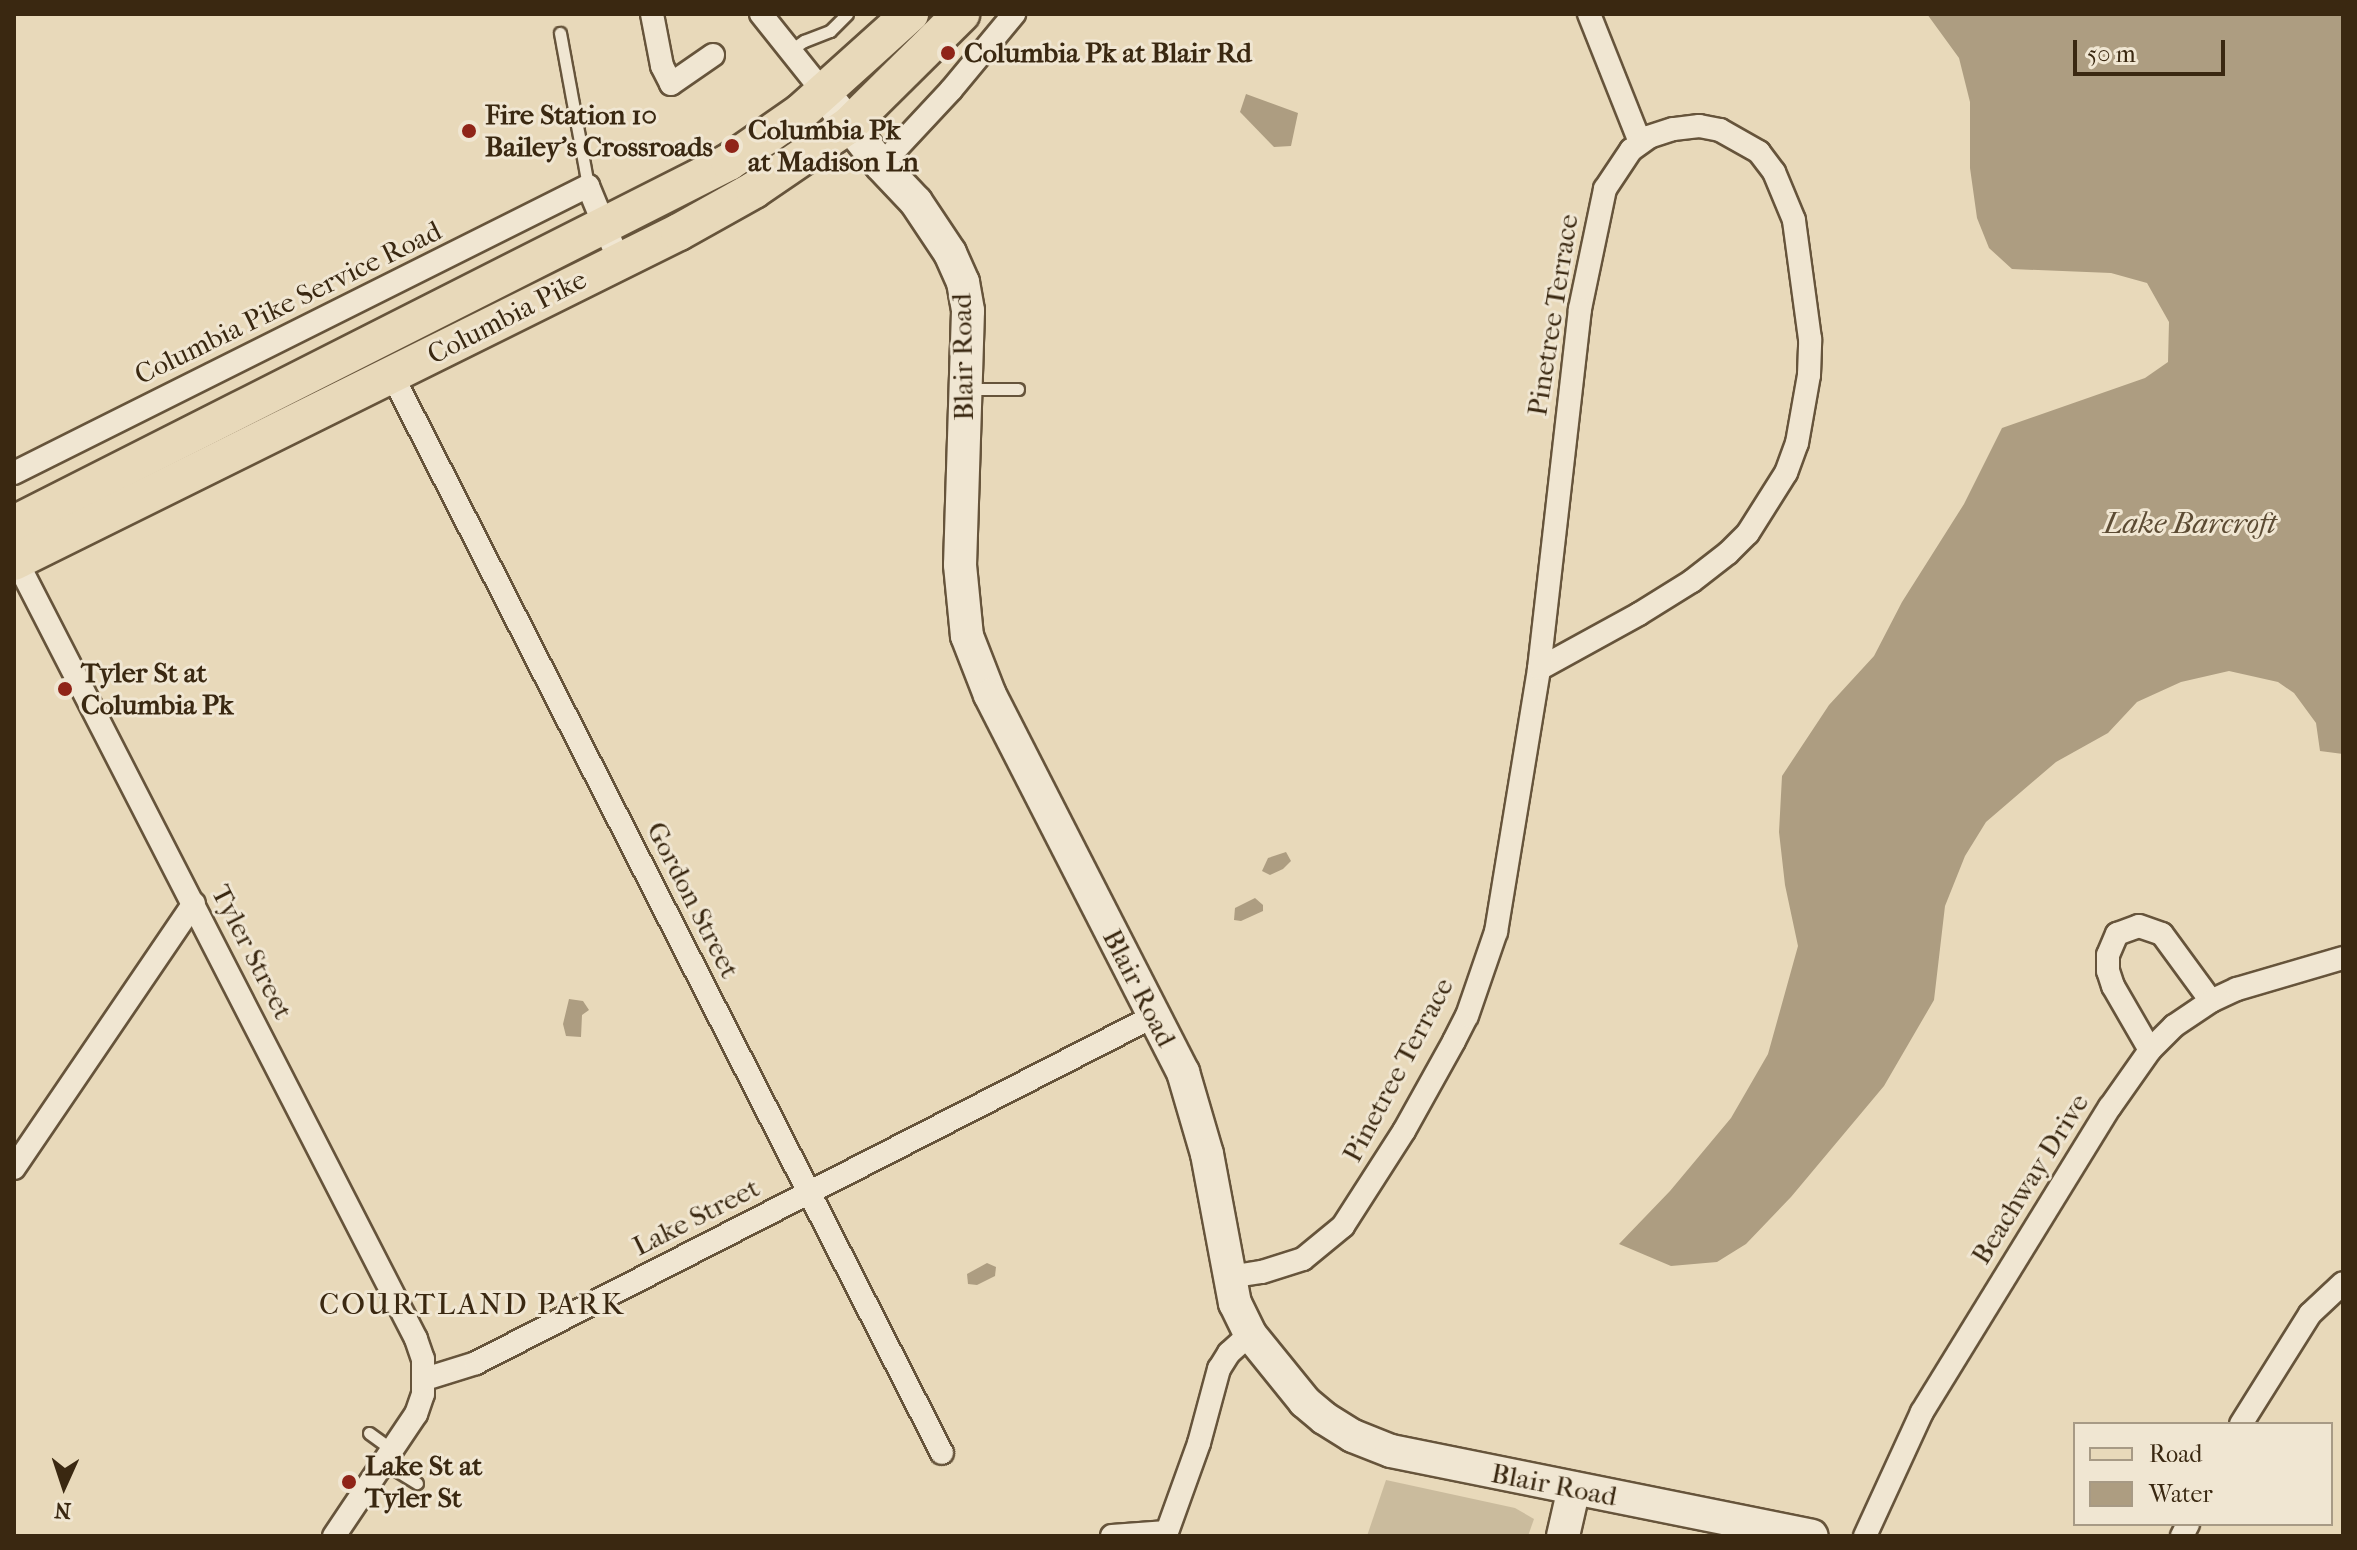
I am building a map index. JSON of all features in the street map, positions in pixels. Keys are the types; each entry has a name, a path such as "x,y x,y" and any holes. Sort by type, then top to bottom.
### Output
{"main road":[{"name":"Columbia Pike","path":"14,524 729,162 824,93 910,14"},
{"name":"Columbia Pike","path":"15,560 392,375 754,190 849,125 961,14"}],"street":[{"path":"652,14 662,66 671,84 713,55"},
{"path":"761,14 824,93"},
{"path":"881,165 951,90 1014,14"},
{"path":"1589,14 1640,142"},
{"name":"Blair Road","path":"824,93 936,229 963,282 968,311 960,565 967,636 990,695 1183,1072 1196,1109 1235,1303 1250,1334 1305,1402 1353,1436 1391,1451 1812,1536"},
{"name":"Pinetree Terrace","path":"1229,1277 1262,1272 1303,1259 1343,1226 1404,1131 1460,1028 1496,932 1539,669 1580,309 1605,189 1616,168 1640,142 1673,129 1699,126 1720,130 1759,152 1774,172 1791,209 1802,261 1810,339 1805,405 1786,473 1748,533 1692,581 1539,669"},
{"path":"588,186 619,261"},
{"name":"Columbia Pike Service Road","path":"14,473 588,186"},
{"name":"Gordon Street","path":"392,375 942,1453"},
{"name":"Tyler Street","path":"15,560 416,1339 425,1379"},
{"path":"14,1168 194,903"},
{"path":"2150,1050 2113,986 2108,971 2108,955 2117,934 2139,926 2162,934 2211,1001"},
{"name":"Beachway Drive","path":"1865,1536 1922,1412 2110,1107 2150,1050 2174,1026 2211,1001 2237,989 2343,958"},
{"name":"Lake Street","path":"425,1379 476,1363 1154,1016"},
{"path":"2242,1422 2310,1314 2343,1283"},
{"path":"1112,1536 1166,1534 1199,1443 1219,1369 1229,1353 1250,1334"},
{"path":"334,1536 416,1414 425,1379"},
{"path":"1563,1536 1574,1488"}],"lane":[{"path":"791,50 830,31 847,14"},
{"path":"560,33 588,186"},
{"path":"966,389 1018,389"},
{"path":"369,1433 387,1456 417,1483"}],"shaded area":[{"path":"1386,1480 1515,1508 1534,1519 1528,1536 1367,1536"}],"water":[{"name":"Lake Barcroft","path":"1927,14 2343,14 2343,754 2320,751 2316,723 2294,693 2278,682 2229,671 2181,682 2137,702 2108,733 2056,762 1986,822 1965,856 1945,906 1934,1000 1884,1086 1791,1197 1746,1244 1717,1262 1671,1266 1619,1244 1670,1191 1731,1118 1768,1054 1798,946 1785,885 1779,832 1782,776 1829,705 1874,656 1902,602 1964,504 2002,428 2145,378 2168,362 2169,322 2147,283 2111,273 2012,269 1989,248 1977,218 1970,168 1970,102 1959,58"},
{"path":"1246,94 1298,113 1291,146 1274,147 1240,112"},
{"path":"1286,852 1291,861 1283,869 1270,875 1262,871 1268,858"},
{"path":"1255,898 1263,905 1263,911 1241,921 1234,920 1235,908"},
{"path":"569,999 583,1001 589,1010 582,1015 581,1037 566,1036 563,1024"},
{"path":"987,1263 996,1267 995,1276 977,1285 968,1284 967,1274"}],"place":[{"name":"Columbia Pk at Blair Rd","path":"948,53"},
{"name":"Fire Station 10 Bailey's Crossroads","path":"469,131"},
{"name":"Columbia Pk at Madison Ln","path":"732,146"},
{"name":"Tyler St at Columbia Pk","path":"65,689"},
{"name":"Lake St at Tyler St","path":"349,1482"}],"district":[{"name":"COURTLAND PARK","path":"472,1305"}]}
